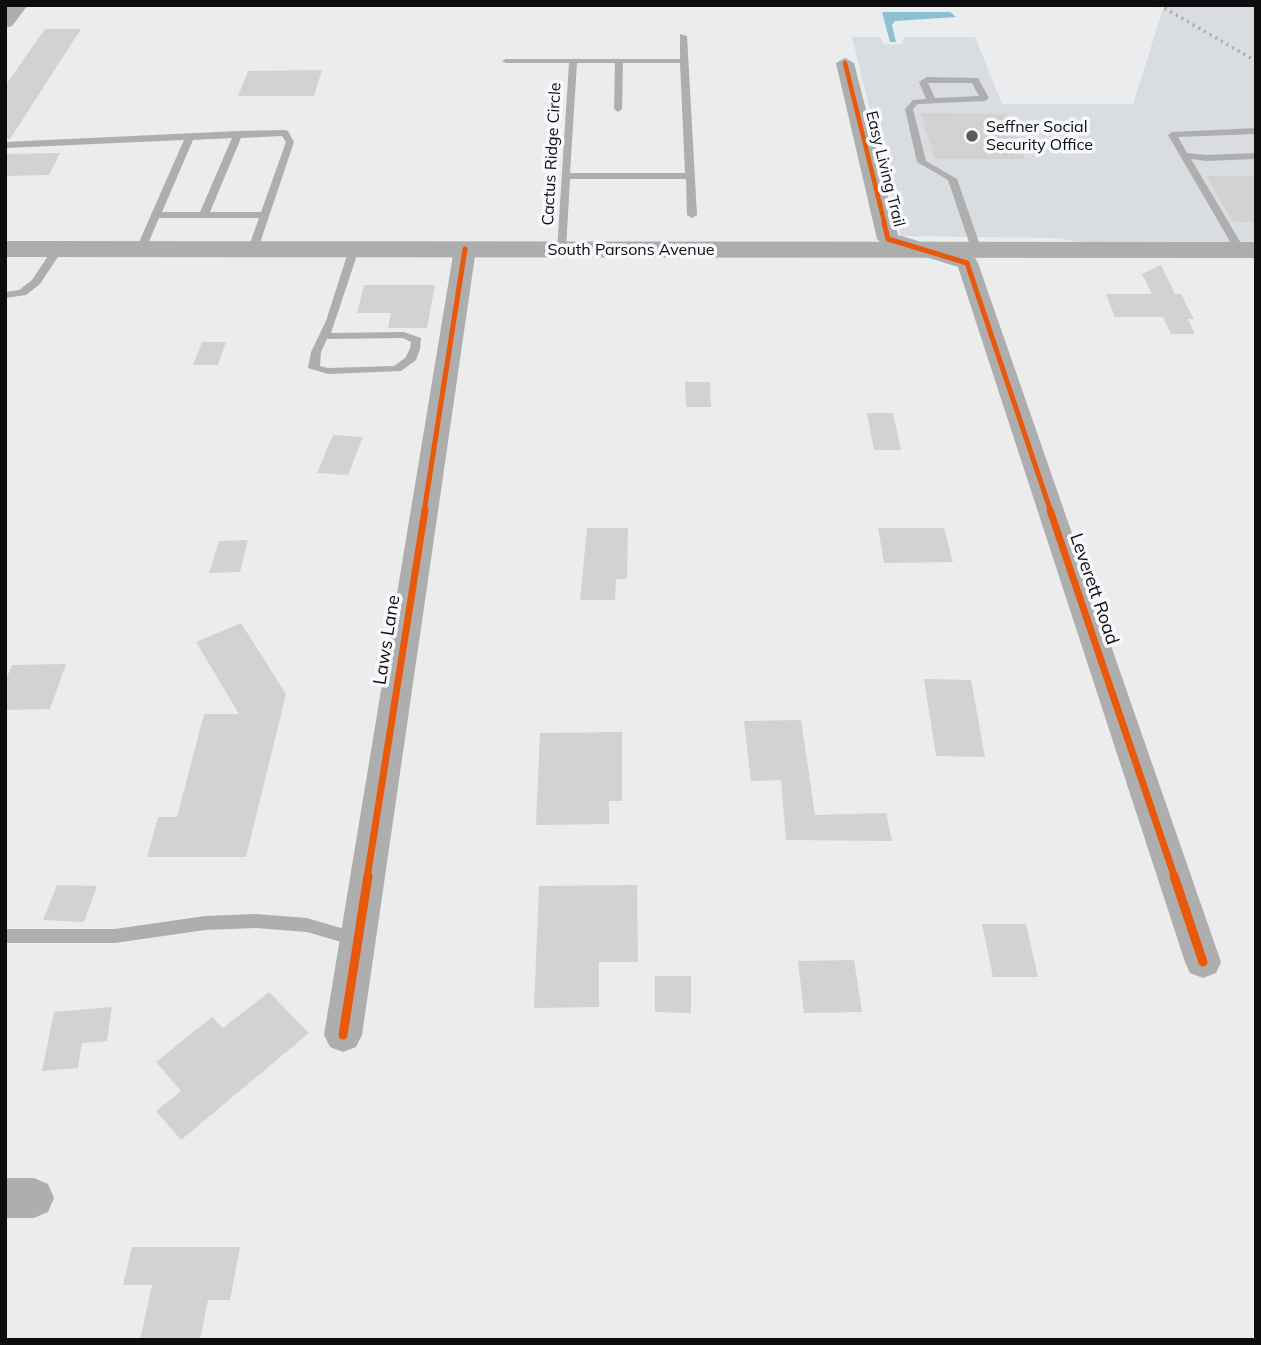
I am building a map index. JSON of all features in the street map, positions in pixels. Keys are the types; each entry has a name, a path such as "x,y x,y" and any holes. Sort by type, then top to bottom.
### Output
{"main road":[{"name":"South Parsons Avenue","path":"5,249 1248,250"}],"street":[{"path":"5,22 18,5"},
{"name":"Easy Living Trail","path":"845,63 888,239 931,250"},
{"name":"Laws Lane","path":"343,1035 355,939 465,249"},
{"name":"Leverett Road","path":"931,250 967,263 1203,962"}],"lane":[{"path":"683,36 692,215"},
{"path":"506,61 684,61"},
{"name":"Cactus Ridge Circle","path":"561,249 573,61"},
{"path":"618,62 618,108"},
{"path":"931,100 924,81 975,80 985,98 916,102 909,109 922,162 952,179 977,250"},
{"path":"1248,250 1182,155 1172,135 1256,131"},
{"path":"5,145 285,133 290,137 253,249"},
{"path":"204,215 238,134"},
{"path":"141,249 190,137"},
{"path":"1182,155 1206,158 1256,156"},
{"path":"566,176 690,176"},
{"path":"156,215 265,215"},
{"path":"5,295 22,293 36,282 58,249"},
{"path":"323,336 404,335 417,340 410,360 397,369 328,371 320,370 312,364 354,249"},
{"path":"5,936 115,936 205,923 256,920 307,925 355,939"}],"shaded area":[{"path":"1256,5 1256,244 1092,244 1055,238 901,236 852,37 880,37 883,43 891,45 902,44 904,37 975,37 1002,104 1133,104 1164,6"}],"water":[{"path":"882,12 950,12 956,17 895,21 892,25 896,42 890,42"}],"building":[{"path":"45,29 81,29 10,139 5,139 5,86"},
{"path":"322,70 314,96 238,96 248,71"},
{"name":"Seffner Social Security Office","path":"920,113 1007,114 1025,159 935,159"},
{"path":"60,153 49,175 5,176 5,154"},
{"path":"1206,176 1256,176 1256,222 1233,222"},
{"path":"1161,265 1175,294 1181,294 1194,319 1188,319 1195,334 1171,334 1163,317 1115,317 1106,294 1152,294 1142,274"},
{"path":"364,285 435,285 427,328 388,328 391,313 357,313"},
{"path":"202,342 226,342 218,365 193,365"},
{"path":"685,382 710,382 711,407 686,407"},
{"path":"867,413 893,413 901,450 874,450"},
{"path":"333,435 363,437 348,475 317,473"},
{"path":"587,528 628,528 627,579 616,579 615,600 580,600"},
{"path":"878,528 944,528 953,562 884,563"},
{"path":"248,540 240,572 209,573 219,541"},
{"path":"241,623 286,694 246,857 147,857 158,817 177,817 204,714 239,714 196,642"},
{"path":"66,664 50,709 5,710 5,682 12,665"},
{"path":"924,679 971,680 985,757 936,756"},
{"path":"801,720 815,815 886,813 892,841 786,840 781,780 751,781 744,721"},
{"path":"622,732 622,801 609,801 609,824 536,825 540,733"},
{"path":"57,885 97,886 84,922 43,920"},
{"path":"637,885 638,962 599,962 599,1007 534,1008 539,886"},
{"path":"982,924 1026,924 1038,977 993,977"},
{"path":"854,960 862,1012 804,1013 798,961"},
{"path":"655,976 691,976 691,1013 655,1012"},
{"path":"269,992 309,1033 181,1140 156,1111 181,1091 156,1062 212,1017 223,1028"},
{"path":"112,1007 107,1041 82,1043 78,1068 42,1071 54,1012"},
{"path":"132,1247 240,1247 230,1300 208,1300 200,1340 140,1340 152,1285 123,1285"}],"railway":[{"path":"1159,5 1256,61"}],"cycle path":[{"path":"845,63 888,239 967,263 1203,962"},
{"path":"343,1035 465,249"}],"place":[{"name":"Seffner Social Security Office","path":"972,136"}]}
